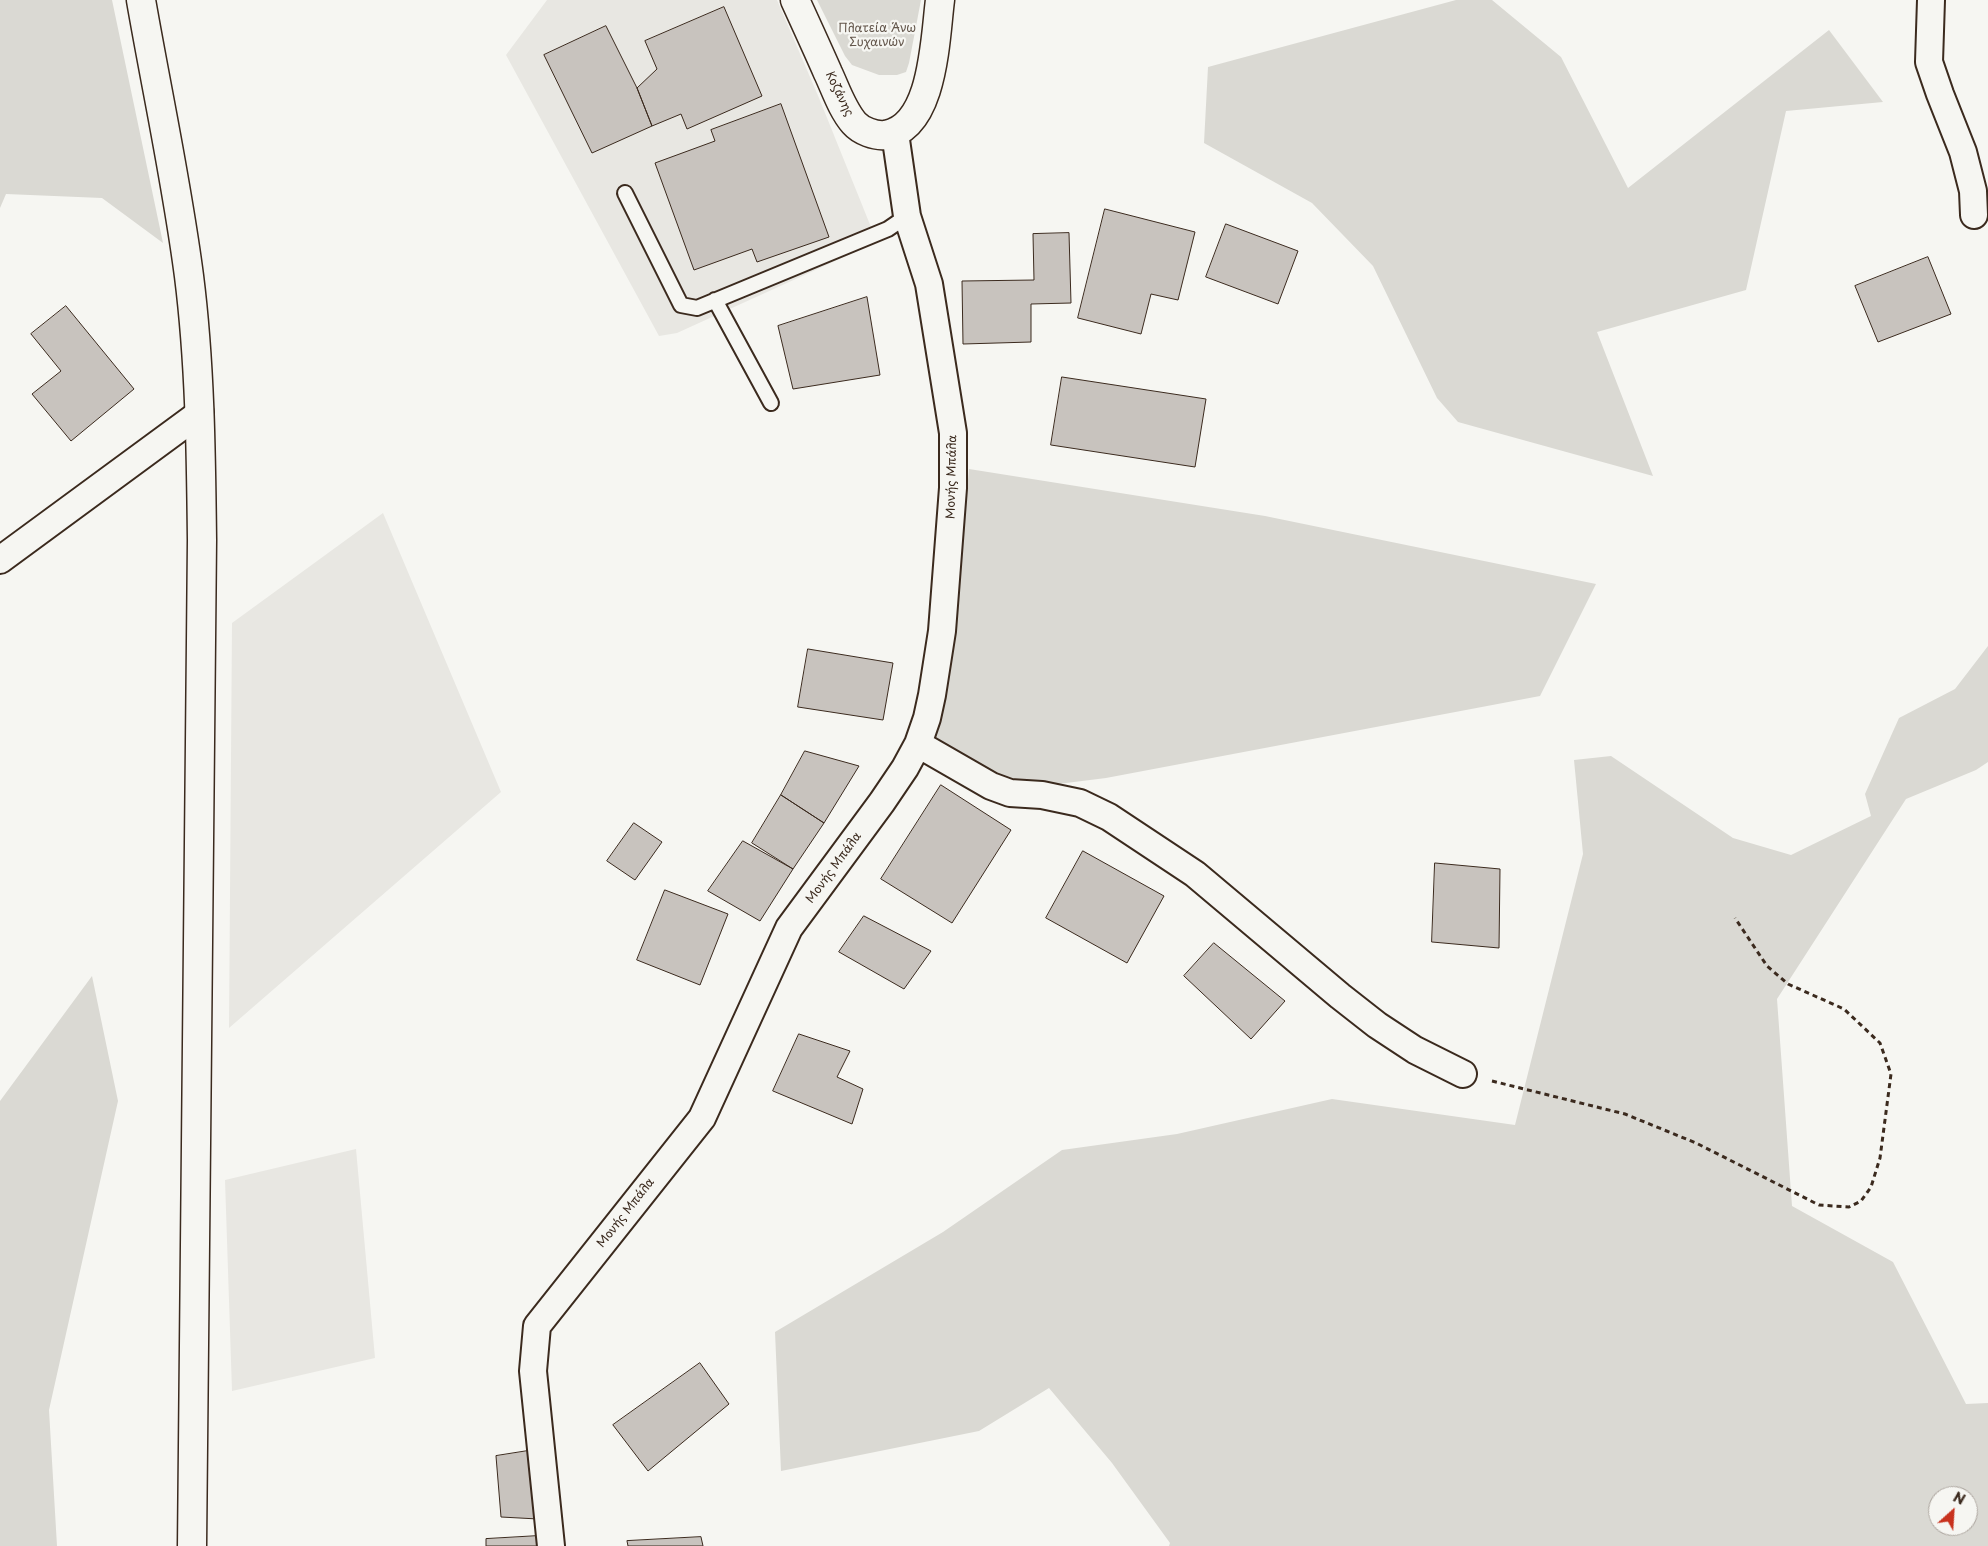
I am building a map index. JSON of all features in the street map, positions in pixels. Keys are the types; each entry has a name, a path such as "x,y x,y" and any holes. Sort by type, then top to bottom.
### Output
{"street":[{"path":"142,0 181,216 189,277 200,413 202,540 192,1546"},
{"name":"Κοζάνης","path":"795,0 844,109 855,124 866,131 881,135 895,133"},
{"path":"895,133 912,120 925,94 934,51 940,0"},
{"path":"1931,0 1929,62 1963,152 1973,191 1974,214"},
{"name":"Μονής Μπάλα","path":"551,1546 533,1371 537,1326 702,1118 789,928 882,802 918,744 932,695 942,631 953,488 953,433 929,284 907,216 895,133"},
{"path":"0,560 200,413"},
{"path":"918,744 990,786 1010,792 1080,803 1109,817 1195,874 1377,1025 1415,1050 1463,1074"}],"lane":[{"path":"625,193 681,305 697,308 888,229 907,216"},
{"path":"716,300 771,403"}],"path":[{"path":"1463,1074 1625,1114 1696,1144 1819,1205 1849,1207 1861,1201 1871,1187 1880,1158 1891,1074 1880,1043 1844,1009 1788,984 1767,966 1735,918"}],"shaded area":[{"path":"547,0 777,0 877,242 677,333 659,336 506,55"},
{"path":"383,513 501,792 229,1028 232,623"},
{"path":"356,1149 375,1358 232,1391 225,1180"}],"green space":[{"path":"0,0 112,0 163,243 102,198 6,194 0,208"},
{"name":"Πλατεία Άνω Συχαινών","path":"817,0 921,0 906,72 897,75 879,75 852,65 845,56"},
{"path":"1456,0 1492,0 1561,57 1628,188 1829,30 1883,102 1786,111 1746,290 1597,332 1653,476 1458,422 1437,398 1373,266 1312,203 1204,143 1208,67"},
{"path":"969,469 1265,516 1596,584 1540,696 1106,778 1050,785 1017,782 983,772 933,740 955,622"},
{"path":"1988,646 1988,762 1976,770 1906,799 1777,999 1792,1206 1893,1262 1966,1404 1988,1403 1988,1546 1169,1546 1170,1543 1112,1463 1049,1388 979,1431 781,1471 775,1332 943,1232 1062,1150 1177,1134 1332,1099 1515,1125 1583,854 1574,760 1611,756 1733,838 1791,855 1871,816 1865,794 1899,718 1955,689"},
{"path":"92,976 118,1101 49,1410 57,1546 0,1546 0,1101"}],"building":[{"path":"724,7 762,96 687,129 681,114 652,126 637,88 657,69 645,41"},
{"path":"606,26 637,88 652,126 592,153 544,55"},
{"path":"781,104 829,237 757,262 752,249 694,270 655,163 715,141 711,130"},
{"path":"1105,209 1195,232 1178,300 1151,294 1141,334 1078,318"},
{"path":"1226,224 1298,251 1278,304 1206,277"},
{"path":"1069,233 1071,303 1031,304 1031,342 963,344 962,281 1034,280 1033,234"},
{"path":"1928,257 1951,314 1878,342 1855,286"},
{"path":"867,297 880,375 793,389 778,326"},
{"path":"66,306 134,389 71,441 32,394 61,371 31,334"},
{"path":"1062,377 1206,399 1195,467 1051,445"},
{"path":"808,649 893,663 883,720 798,707"},
{"path":"805,751 859,766 824,823 781,795"},
{"path":"941,785 1011,830 952,923 881,879"},
{"path":"781,795 824,823 793,869 752,843"},
{"path":"634,823 662,842 635,880 607,861"},
{"path":"743,841 793,869 760,921 708,891"},
{"path":"1083,851 1164,896 1127,963 1046,918"},
{"path":"1435,863 1500,869 1499,948 1432,942"},
{"path":"665,890 728,914 700,985 637,960"},
{"path":"864,916 931,951 904,989 839,952"},
{"path":"1214,943 1285,1001 1251,1039 1184,976"},
{"path":"799,1034 850,1051 837,1077 863,1089 852,1124 773,1091"},
{"path":"700,1363 729,1404 648,1471 613,1425"},
{"path":"534,1450 538,1519 501,1517 496,1456"},
{"path":"538,1536 539,1546 486,1546 486,1539"},
{"path":"701,1537 703,1546 628,1546 627,1541"}]}
